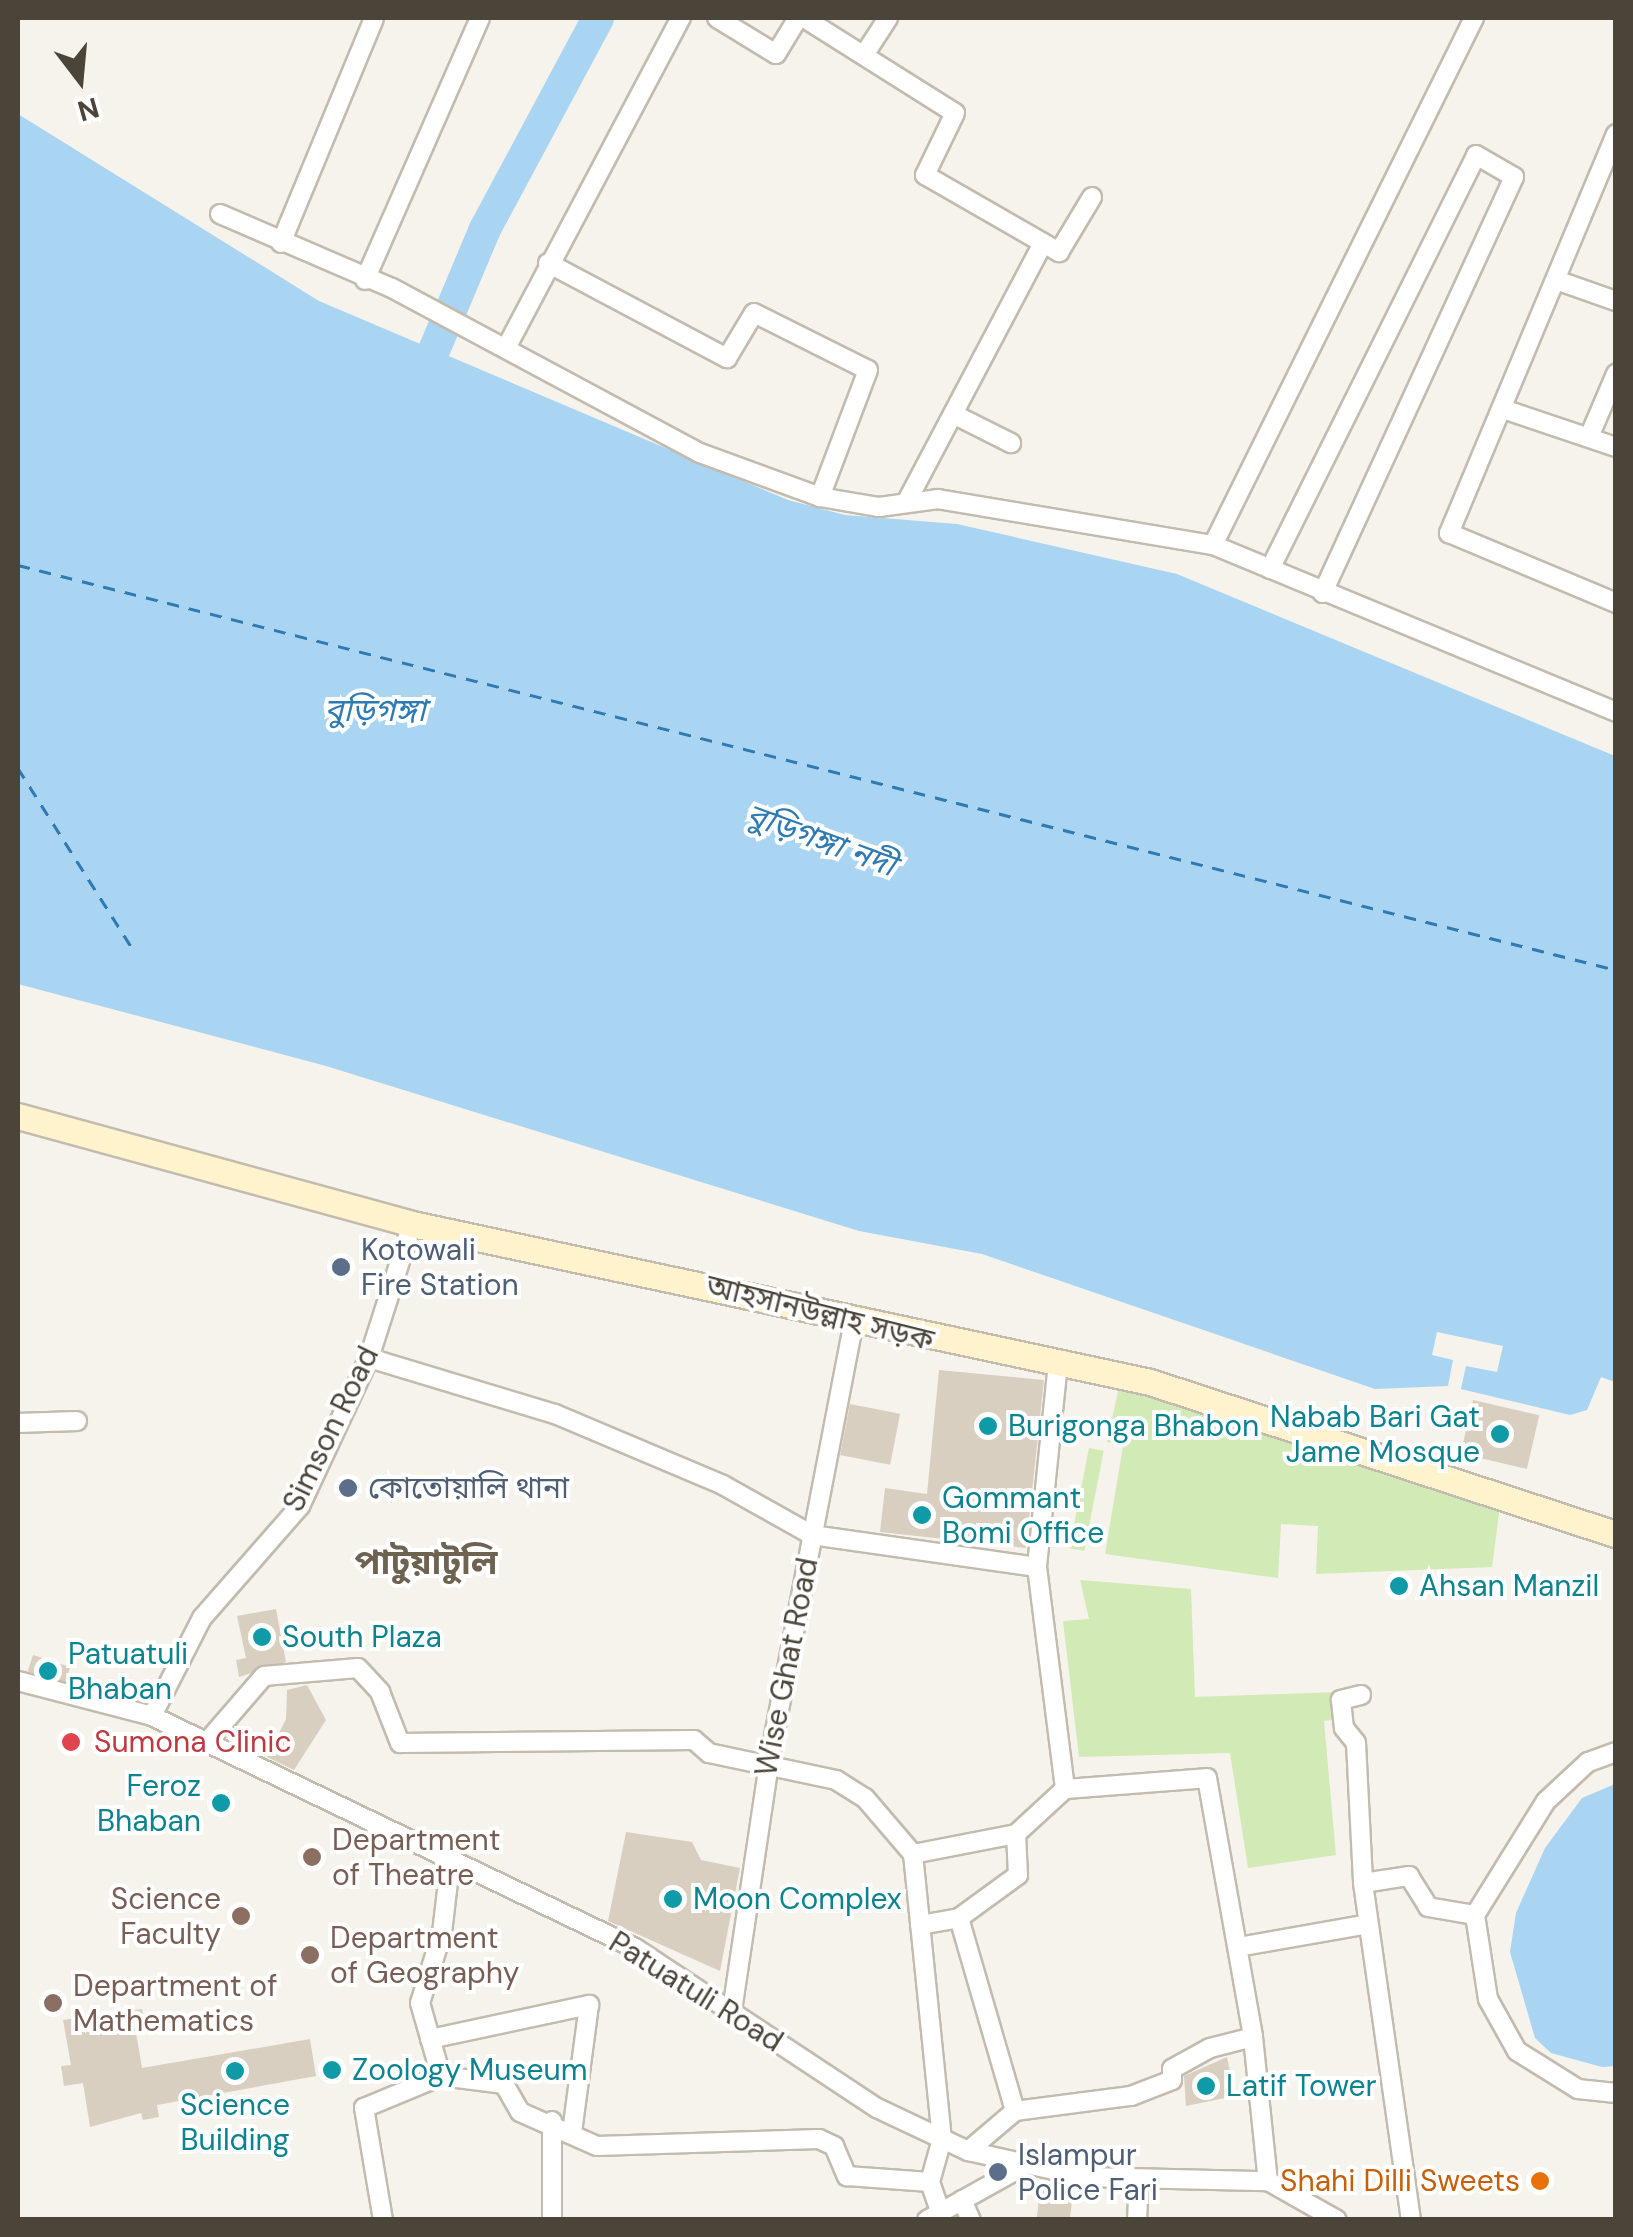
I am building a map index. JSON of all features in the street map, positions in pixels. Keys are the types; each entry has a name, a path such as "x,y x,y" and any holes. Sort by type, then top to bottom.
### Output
{"street":[{"path":"281,243 374,18"},
{"path":"366,280 480,18"},
{"path":"506,348 548,262 681,18"},
{"path":"717,18 776,54 801,18 956,113 925,176 1059,252 1092,197"},
{"path":"864,55 888,18"},
{"path":"1213,545 1474,18"},
{"path":"1614,138 1449,532 1616,603"},
{"path":"1270,569 1476,154 1514,177 1324,594"},
{"path":"220,214 506,348 700,453 820,497 906,503 938,499 1213,545 1616,712"},
{"path":"906,503 1043,243"},
{"path":"548,262 727,358 754,314 868,370 820,497"},
{"path":"1556,280 1616,301"},
{"path":"1589,437 1616,374"},
{"path":"1503,409 1616,447"},
{"path":"953,414 1011,444"},
{"name":"আহসানউল্লাহ সড়ক","path":"18,1116 412,1224 688,1280 854,1324 1150,1382 1616,1534"},
{"name":"Simson Road","path":"152,1716 202,1618 300,1506 369,1358 412,1224"},
{"name":"Wise Ghat Road","path":"732,2011 770,1762 854,1324"},
{"path":"369,1358 555,1414 706,1478 812,1535 1038,1566"},
{"path":"1058,1364 1038,1566 1066,1788"},
{"path":"18,1423 77,1421"},
{"path":"207,1742 264,1676 342,1667 372,1678 400,1743 632,1736 694,1740 709,1754 770,1762 866,1798 914,1854 942,2139 930,2182 934,2217 1022,2167"},
{"name":"Patuatuli Road","path":"18,1681 152,1716 450,1865 634,1948 877,2108 968,2151 1022,2167 1140,2179 1268,2182 1332,2218"},
{"path":"1361,1695 1341,1700 1344,1728 1356,1740 1362,1884 1411,2220"},
{"path":"1616,1752 1588,1762 1546,1801 1475,1915 1488,1999 1517,2050 1578,2089 1616,2093"},
{"path":"914,1854 1016,1834 1066,1788 1208,1778 1253,2037 1268,2182"},
{"path":"920,1925 959,1918 1020,1873 1016,1834"},
{"path":"441,2076 421,1988 442,1933 450,1865"},
{"path":"1362,1884 1409,1876 1428,1907 1475,1915"},
{"path":"959,1918 1015,2111"},
{"path":"1238,1948 1368,1924"},
{"path":"430,2039 589,2005 572,2132"},
{"path":"968,2151 1015,2111 1131,2096 1172,2080 1172,2069 1210,2048 1253,2037"},
{"path":"383,2220 364,2108 441,2076 504,2084 520,2112 552,2121 597,2146 819,2139 834,2146 847,2176 930,2182"},
{"path":"552,2121 552,2220"},
{"path":"1137,2220 1140,2179"},
{"path":"962,2200 970,2220"}],"green space":[{"path":"1119,1387 1501,1499 1492,1567 1316,1574 1318,1526 1281,1524 1278,1578 1105,1554 1123,1446 1107,1442"},
{"path":"1089,1448 1104,1451 1084,1551 1070,1548"},
{"path":"1080,1580 1191,1589 1195,1697 1339,1692 1341,1719 1324,1721 1336,1855 1248,1868 1230,1753 1079,1757 1063,1621 1089,1619"}],"water":[{"name":"বুড়িগঙ্গা","path":"18,114 319,301 788,500 845,515 957,524 1177,574 1615,756 1615,1382 1601,1377 1587,1410 1570,1415 1448,1386 1375,1389 982,1254 859,1231 326,1066 18,984"},
{"path":"1615,1784 1616,2066 1602,2067 1551,2053 1535,2038 1510,1952 1516,1913 1545,1848 1582,1798"}],"pier":[{"path":"1437,1332 1503,1346 1497,1372 1466,1366 1460,1393 1447,1391 1453,1360 1432,1355"}],"building":[{"name":"Burigonga Bhabon","path":"939,1370 1044,1380 1026,1548 880,1532 885,1488 927,1494"},
{"name":"Nabab Bari Gat Jame Mosque","path":"1473,1400 1539,1415 1527,1469 1461,1454"},
{"name":"Gommant Bomi Office","path":"850,1404 900,1414 890,1465 840,1455"},
{"name":"South Plaza","path":"276,1609 286,1662 239,1677 236,1660 246,1658 237,1616"},
{"name":"Patuatuli Bhaban","path":"33,1655 70,1667 65,1683 28,1671"},
{"path":"307,1685 326,1720 294,1770 267,1757 286,1719 287,1690"},
{"name":"Moon Complex","path":"626,1832 692,1842 701,1860 740,1868 720,1971 608,1921"},
{"path":"142,2009 145,2025 135,2027 142,2068 310,2039 316,2076 157,2105 159,2117 143,2120 141,2113 90,2127 83,2083 64,2086 61,2066 71,2065 63,2020"},
{"name":"Latif Tower","path":"1227,2057 1235,2096 1186,2106 1184,2076"},
{"path":"1041,2183 1074,2187 1070,2220 1036,2220"}],"waterway":[{"path":"419,386 485,229 598,18"}],"ferry route":[{"path":"18,565 1616,970"},
{"path":"18,768 134,951"}],"place":[{"name":"Kotowali Fire Station","path":"341,1267"},
{"name":"Burigonga Bhabon","path":"988,1426"},
{"name":"Nabab Bari Gat Jame Mosque","path":"1500,1434"},
{"name":"কোতোয়ালি থানা","path":"348,1488"},
{"name":"Gommant Bomi Office","path":"922,1515"},
{"name":"Ahsan Manzil","path":"1399,1586"},
{"name":"South Plaza","path":"262,1637"},
{"name":"Patuatuli Bhaban","path":"48,1671"},
{"name":"Sumona Clinic","path":"71,1742"},
{"name":"Feroz Bhaban","path":"221,1803"},
{"name":"Department of Theatre","path":"312,1857"},
{"name":"Moon Complex","path":"673,1899"},
{"name":"Science Faculty","path":"241,1916"},
{"name":"Department of Geography","path":"310,1955"},
{"name":"Department of Mathematics","path":"53,2003"},
{"name":"Zoology Museum","path":"332,2070"},
{"name":"Science Building","path":"235,2071"},
{"name":"Latif Tower","path":"1206,2086"},
{"name":"Islampur Police Fari","path":"998,2172"},
{"name":"Shahi Dilli Sweets","path":"1540,2181"}],"district":[{"name":"পাটুয়াটুলি","path":"426,1562"}],"water label":[{"name":"বুড়িগঙ্গা নদী","path":"821,840"}]}
